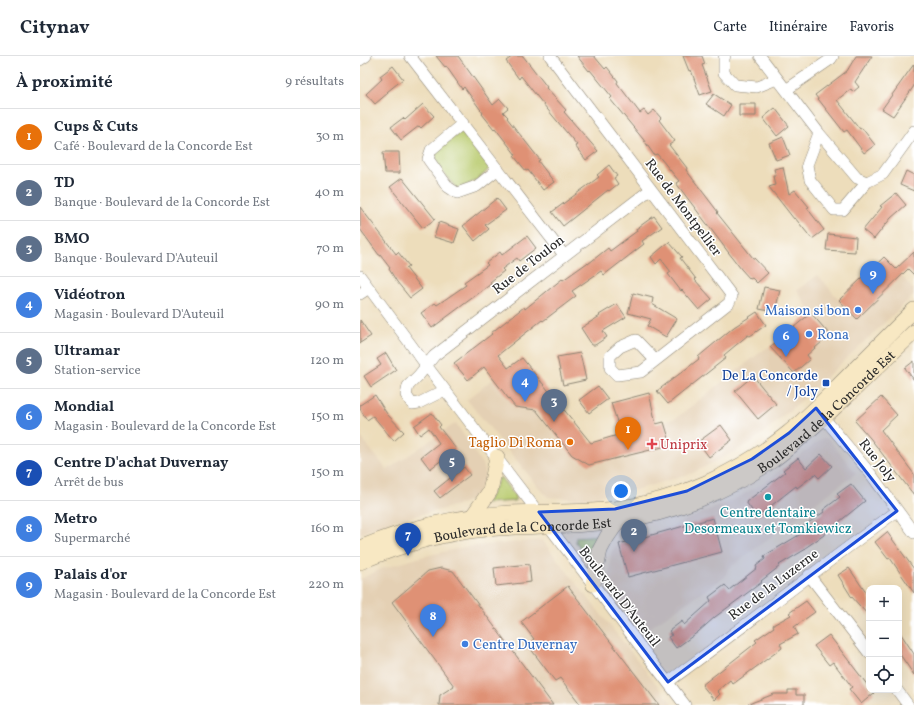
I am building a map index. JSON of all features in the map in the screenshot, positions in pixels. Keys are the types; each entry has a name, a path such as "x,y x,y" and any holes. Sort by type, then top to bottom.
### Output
{"street":[{"path":"360,60 366,56"},
{"path":"410,56 564,255"},
{"name":"Rue de Montpellier","path":"550,56 732,296 729,303 655,360"},
{"path":"726,56 724,58 724,73 735,85 757,87 777,79"},
{"path":"760,56 819,133 857,178 867,182"},
{"path":"786,90 831,59 833,56"},
{"path":"463,123 431,150 428,159 448,187 457,193 477,186 498,169"},
{"path":"819,133 807,165 810,180 834,210 843,210 867,182 883,174 914,131"},
{"name":"Rue de Toulon","path":"426,365 434,356 651,189"},
{"name":"Boulevard D'Auteuil","path":"360,276 364,291 426,365 685,705"},
{"name":"Boulevard de la Concorde Est","path":"360,562 402,547 459,533 492,528 586,524 618,521 670,510 732,485 772,461 803,437 820,413 914,310"},
{"name":"Boulevard de la Concorde Est","path":"360,548 420,528 472,517 510,513 582,512 615,509 644,503 687,491 724,475 752,459 820,413 914,332"},
{"path":"426,365 408,386 406,395 412,404 419,403 445,390"},
{"name":"Rue Joly","path":"820,413 870,473 914,533"},
{"path":"472,517 490,491 497,457"},
{"name":"Rue de la Luzerne","path":"668,682 809,575 897,511"},
{"path":"593,584 600,550 618,521"},
{"path":"809,575 866,650"},
{"path":"899,693 908,705"}],"highlighted area":[{"path":"816,408 897,511 668,682 539,512 615,509 687,491 752,459 789,433"}],"shaded area":[{"path":"884,257 914,291 914,295 802,400 751,443 693,473 635,490 576,499 548,497 467,400 522,358 591,443 676,418 811,313 797,290 818,275 839,300"},
{"path":"456,423 484,467 485,480 476,498 444,509 392,521 360,534 360,436 387,470"},
{"path":"823,438 828,439 856,473 728,569 725,577 646,630 613,589 609,578 611,553 617,544 625,539 672,526 733,500 762,484"},
{"path":"542,540 673,705 360,705 360,579 381,569 421,557 465,547"}],"green space":[{"path":"462,131 490,167 476,180 458,189 438,166 436,156 437,152 442,147"},
{"path":"500,477 515,496 515,501 487,503"},
{"path":"603,535 591,562 576,542 576,537"}],"building":[{"path":"436,56 458,56 493,105 500,99 508,108 503,112 540,160 538,161 554,182 543,190 528,170 526,171 514,156 516,155 482,114 483,113 464,87 462,89 446,66 445,67"},
{"path":"513,56 523,56 547,87 546,88 566,110 564,112 598,151 586,160 575,146 577,145 521,76 519,79 506,61"},
{"path":"577,56 594,56 605,69 607,67 618,81 617,83 640,113 644,110 648,115 654,110 661,118 659,120 675,141 669,145 687,168 686,170 718,212 717,213 753,258 768,273 757,283 752,278 750,279 741,269 676,183 679,181 657,154 654,155 643,139 610,99 612,97"},
{"path":"683,56 702,56 705,64 702,65 712,91 700,95 691,70 689,71"},
{"path":"856,56 872,56 855,82 859,87 853,92 851,89 837,100 875,145 864,153 847,130 844,132 815,95 847,71"},
{"path":"914,64 914,86 893,116 882,109"},
{"path":"393,66 403,79 375,104 366,94 382,79 380,76"},
{"path":"714,94 731,105 724,116 706,104"},
{"path":"423,104 434,116 421,128 419,126 401,140 391,127 403,118 405,120"},
{"path":"739,104 756,104 756,116 739,116"},
{"path":"775,108 789,126 777,136 763,118"},
{"path":"783,137 790,155 776,160 769,143"},
{"path":"383,152 399,152 400,173 385,173"},
{"path":"609,165 617,176 614,178 618,184 609,191 608,190 563,226 552,212 599,177 597,175"},
{"path":"783,167 789,194 795,190 809,207 807,208 824,230 812,239 769,187 775,185 773,176 776,176 774,169"},
{"path":"906,171 914,175 914,191 900,185"},
{"path":"402,178 435,219 423,228 390,187"},
{"path":"896,193 906,205 891,218 874,239 863,230 882,207 880,206"},
{"path":"497,198 506,210 485,225 489,229 475,241 463,226"},
{"path":"360,207 396,254 398,252 409,266 406,268 422,289 410,298 397,282 389,269 390,268 360,229"},
{"path":"654,216 662,227 642,241 644,244 604,275 601,271 572,291 576,296 543,321 542,320 498,355 508,368 522,358 591,443 621,434 611,403 649,393 656,424 664,422 671,445 589,465 572,455 536,410 515,407 484,367 468,380 454,363 524,307 525,309 562,279 563,280 587,263 588,264 608,248 610,251"},
{"path":"439,222 459,229 454,243 434,237"},
{"path":"828,234 856,237 855,252 826,250"},
{"path":"527,236 536,248 519,261 517,258 502,269 504,271 490,282 491,284 432,328 421,313 435,303 437,305 466,285 464,282 488,265 486,263 500,252 502,255"},
{"path":"669,242 682,257 680,258 696,279 695,280 712,299 699,310 682,290 681,291 668,274 671,272 661,259 656,264 651,257"},
{"path":"914,252 914,275 908,269 857,319 839,300 884,257 896,269"},
{"path":"764,287 780,290 775,312 759,309"},
{"path":"633,293 653,298 652,304 677,319 666,337 647,326 651,319 628,313"},
{"path":"617,304 626,317 603,331 607,337 595,345 592,345 581,328"},
{"path":"757,312 766,325 750,336 748,335 724,355 726,358 668,404 657,391 699,359 698,357 734,327"},
{"path":"811,313 830,335 807,355 810,359 794,373 770,347"},
{"path":"360,320 371,336 360,343"},
{"path":"386,353 396,370 371,387 364,376 381,365 377,359"},
{"path":"580,353 586,380 563,385 557,357"},
{"path":"914,361 914,380 905,368"},
{"path":"753,376 776,404 758,419 735,391"},
{"path":"598,386 608,399 589,413 579,400"},
{"path":"375,395 387,414 404,432 394,441 373,416 367,420 360,409 360,405"},
{"path":"881,397 897,415 881,430 914,474 914,495 855,421"},
{"path":"432,413 441,425 439,427 456,449 430,469 421,457 439,443 429,428 420,435 414,426"},
{"path":"721,425 732,440 709,457 698,442"},
{"path":"821,454 832,466 819,478 815,474 797,488 796,486 757,517 746,502 785,472 783,470 798,458 806,468"},
{"path":"464,467 470,475 440,498 434,491"},
{"path":"851,484 865,501 824,535 805,548 806,549 779,565 780,566 761,581 762,582 676,648 668,637 672,635 669,631 682,621 684,625 711,601 709,597 725,585 729,590 757,568 756,566 765,559 764,556 804,532 801,528 824,512 823,510 840,497 837,494"},
{"path":"713,518 722,552 628,577 619,544"},
{"path":"887,532 914,569 914,593 890,558 888,559 875,542"},
{"path":"529,564 531,582 496,586 494,568"},
{"name":"Centre Duvernay","path":"441,568 453,571 553,705 439,705 440,695 454,686 392,602 428,571"},
{"path":"849,568 866,593 866,613 851,596 838,575"},
{"name":"Centre Duvernay","path":"568,586 659,705 581,705 560,678 555,681 527,644 534,639 521,622"},
{"path":"806,601 815,612 794,627 798,634 780,644 782,648 733,684 730,680 717,691 720,694 714,700 702,685 757,642 755,640 774,627 773,625 791,615 789,613"},
{"path":"829,635 866,683 866,693 874,693 861,704 849,689 852,687 833,662 829,665 814,646"},
{"path":"902,636 914,654 914,675 902,657"},
{"path":"788,690 796,690 796,695 804,695 804,705 746,705 774,694 788,694"}],"place":[{"name":"Palais d'or","path":"873,294"},
{"name":"Maison si bon","path":"858,310"},
{"name":"Rona","path":"809,334"},
{"name":"Mondial","path":"786,357"},
{"name":"De La Concorde / Joly","path":"826,383"},
{"name":"Vidéotron","path":"525,402"},
{"name":"BMO","path":"554,422"},
{"name":"Taglio Di Roma","path":"570,442"},
{"name":"Uniprix","path":"652,444"},
{"name":"Cups & Cuts","path":"628,450"},
{"name":"Ultramar","path":"452,482"},
{"name":"Centre dentaire Desormeaux et Tomkiewicz","path":"768,497"},
{"name":"TD","path":"634,552"},
{"name":"Centre D'achat Duvernay","path":"408,556"},
{"name":"Metro","path":"433,637"},
{"name":"Centre Duvernay","path":"465,644"}]}
